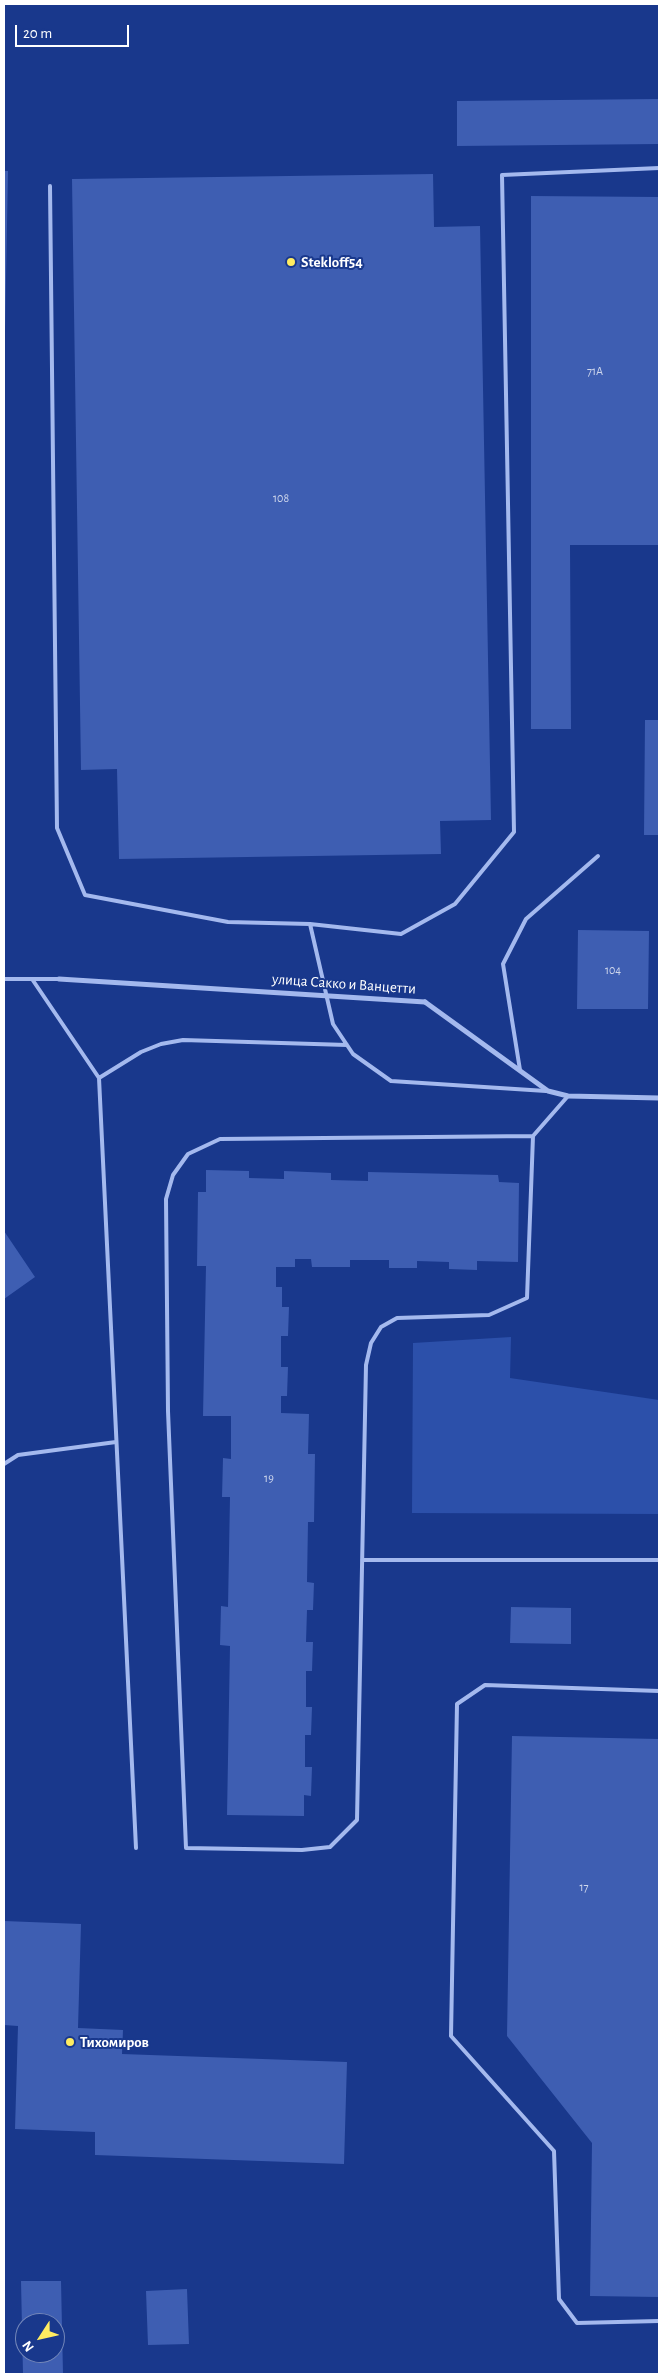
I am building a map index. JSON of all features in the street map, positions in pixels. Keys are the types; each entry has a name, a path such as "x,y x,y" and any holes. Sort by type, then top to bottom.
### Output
{"street":[{"name":"улица Сакко и Ванцетти","path":"59,979 425,1002 548,1091 568,1096 659,1098"}],"lane":[{"path":"50,186 56,828 85,895 228,922 310,924 401,934 455,904 514,832 502,174 659,168"},
{"path":"520,1070 503,964 526,919 598,856"},
{"path":"310,924 333,1024 353,1054 391,1081 548,1091"},
{"path":"4,979 59,979"},
{"path":"32,979 99,1078 136,1848"},
{"path":"99,1078 141,1052 161,1044 183,1040 347,1045"},
{"path":"533,1136 220,1139 188,1154 173,1175 166,1199 168,1410 186,1848 302,1850 330,1847 357,1820 366,1365 372,1343 381,1327 397,1318 489,1315 527,1298 533,1136 568,1096"},
{"path":"4,1464 18,1455 116,1442"},
{"path":"362,1560 659,1560"},
{"path":"659,1691 486,1685 457,1704 452,2036 554,2151 559,2299 577,2323 659,2321"}],"shaded area":[{"path":"511,1337 510,1378 659,1400 659,1514 412,1513 413,1343"}],"building":[{"path":"659,99 659,144 457,146 457,101"},
{"path":"4,171 8,171 5,332 4,332"},
{"path":"433,174 434,227 480,226 491,820 440,821 441,854 119,859 117,769 81,770 72,179"},
{"path":"531,196 659,197 659,545 570,545 571,729 531,729"},
{"path":"645,720 659,720 659,835 644,835"},
{"path":"578,930 649,931 648,1009 577,1009"},
{"path":"206,1170 249,1171 249,1178 284,1179 284,1171 331,1173 331,1180 368,1181 368,1172 498,1175 499,1182 519,1183 518,1262 477,1261 477,1270 449,1269 449,1262 417,1261 417,1268 389,1268 389,1260 350,1260 350,1267 312,1267 311,1259 295,1259 295,1267 276,1267 276,1287 282,1287 282,1307 289,1307 288,1336 281,1336 281,1367 288,1367 287,1396 281,1396 281,1413 309,1414 308,1454 315,1454 314,1522 308,1522 307,1582 314,1583 313,1610 307,1610 306,1642 313,1642 312,1671 306,1671 306,1707 312,1707 311,1735 305,1735 305,1767 312,1767 311,1796 304,1795 304,1816 227,1815 230,1646 220,1645 221,1606 228,1607 230,1497 222,1497 223,1458 231,1459 231,1416 203,1416 206,1266 197,1266 198,1192 206,1192"},
{"path":"4,1231 35,1277 4,1299"},
{"path":"511,1607 571,1608 571,1644 510,1643"},
{"path":"512,1736 659,1739 659,2297 590,2296 592,2143 507,2036"},
{"name":"Тихомиров","path":"4,1921 81,1924 78,2028 123,2030 122,2054 347,2062 344,2164 95,2155 95,2132 15,2129 18,2026 4,2025"},
{"path":"21,2281 61,2281 62,2313 22,2313"},
{"path":"187,2289 189,2344 148,2345 146,2291"},
{"path":"23,2363 63,2363 63,2374 23,2374"}],"place":[{"name":"Stekloff54","path":"291,262"},
{"name":"Тихомиров","path":"70,2042"}]}
